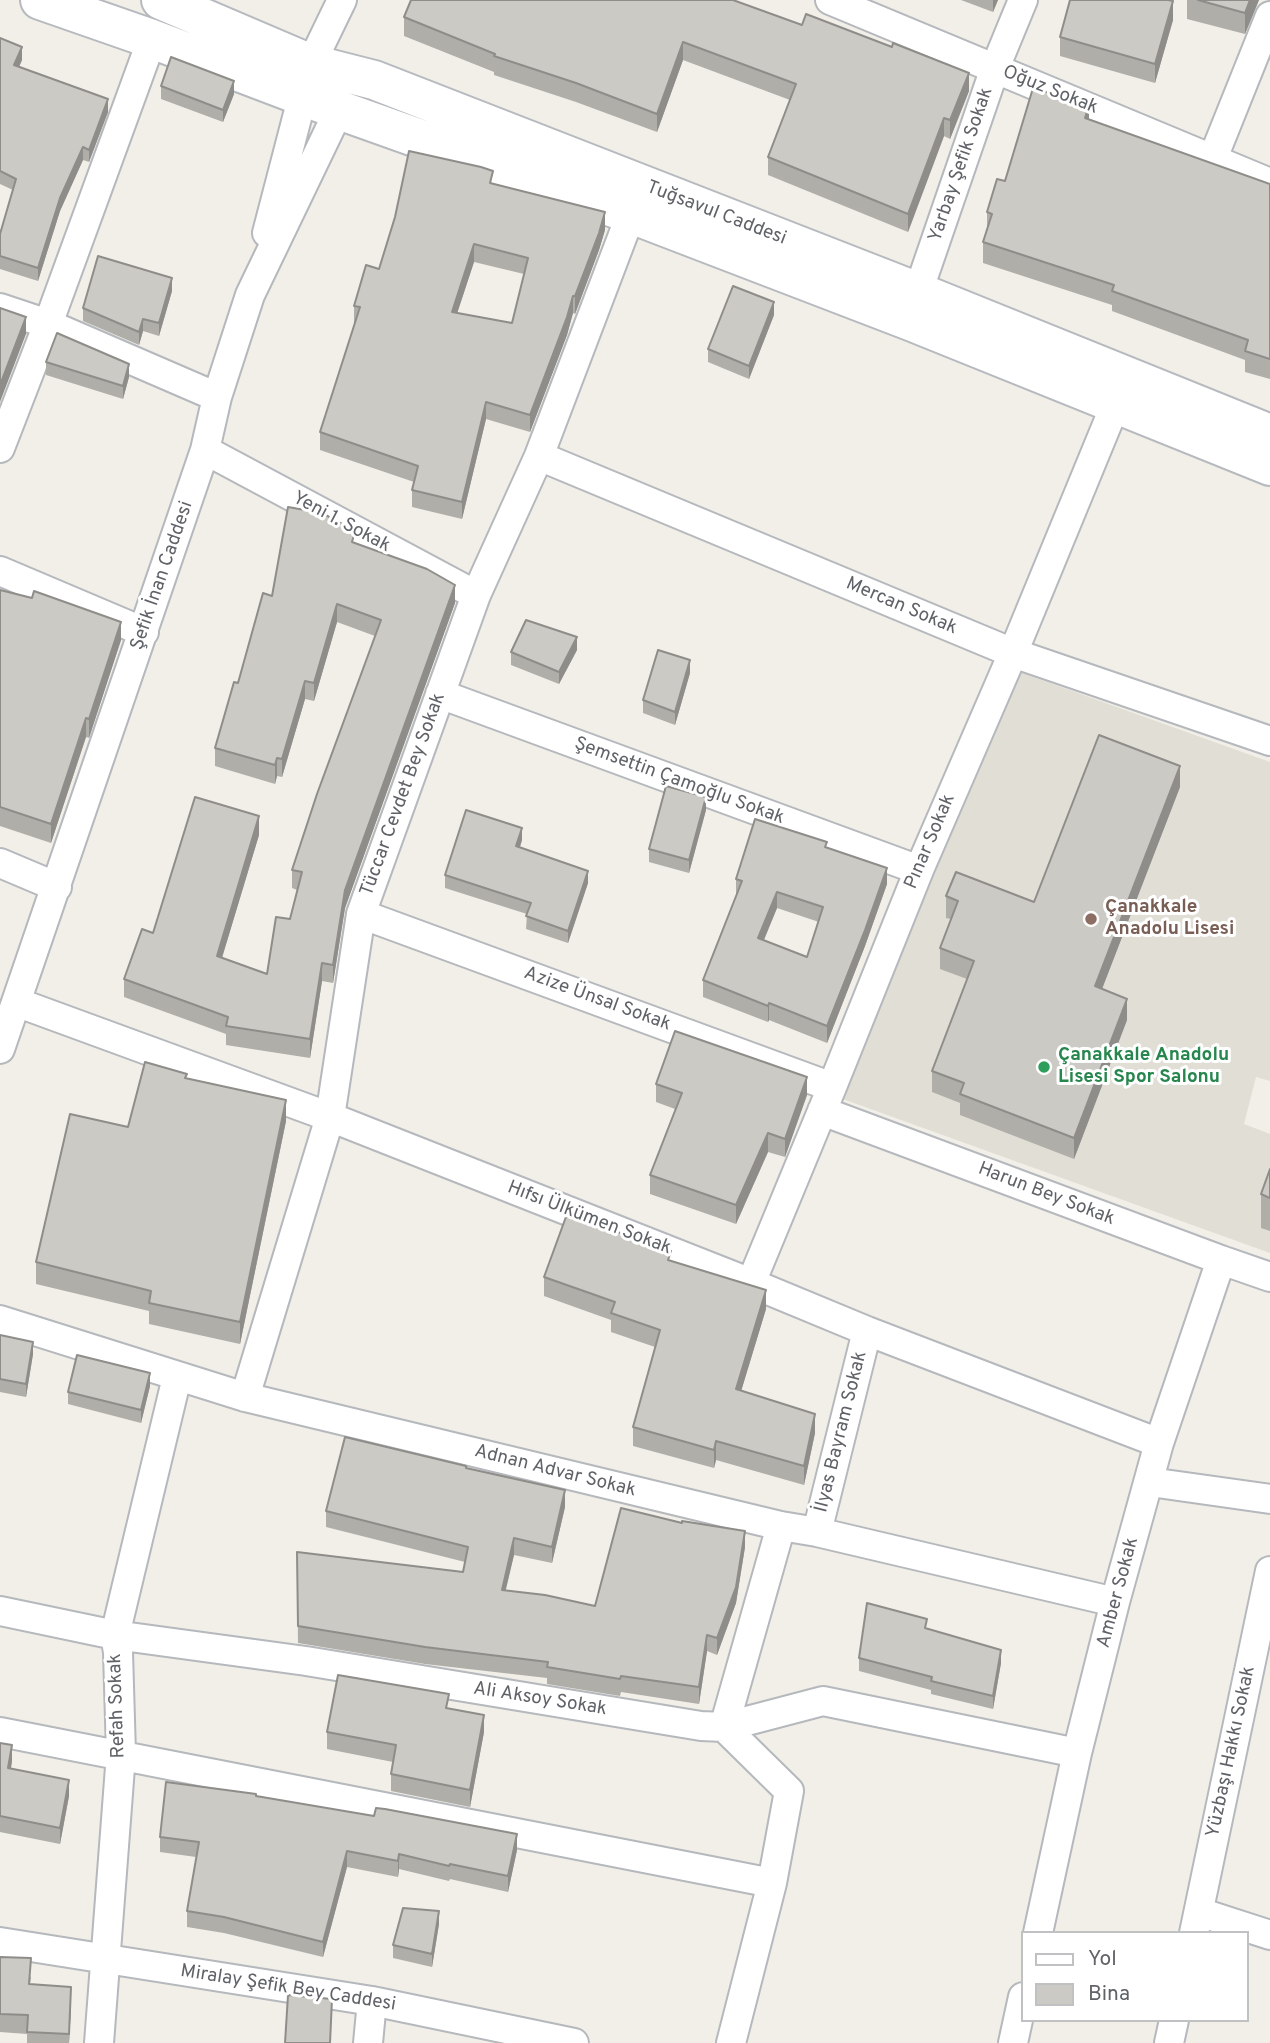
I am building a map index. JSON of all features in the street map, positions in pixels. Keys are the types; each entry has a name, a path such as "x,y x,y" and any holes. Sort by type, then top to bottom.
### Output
{"main road":[{"path":"40,0 152,39 307,80 340,110 631,214 1270,466"},
{"name":"Tuğsavul Caddesi","path":"161,0 307,80 374,80 918,292 1270,434"}],"street":[{"path":"250,295 307,80 342,0"},
{"name":"Oğuz Sokak","path":"830,0 1270,183"},
{"name":"Yarbay Şefik Sokak","path":"918,292 995,68 1023,0"},
{"path":"1213,158 1270,16"},
{"path":"0,448 152,39"},
{"name":"Şefik İnan Caddesi","path":"0,1049 205,450 217,397 250,295 340,110"},
{"name":"Tüccar Cevdet Bey Sokak","path":"245,1397 330,1117 361,914 476,595 539,456 631,214"},
{"path":"0,308 48,324 217,397"},
{"name":"Pınar Sokak","path":"751,1283 919,870 1116,404"},
{"name":"Yeni 1. Sokak","path":"205,450 476,595"},
{"name":"Mercan Sokak","path":"539,456 1013,653 1270,741"},
{"path":"0,571 144,632"},
{"name":"Şemsettin Çamoğlu Sokak","path":"440,694 919,870"},
{"path":"0,863 57,887"},
{"name":"Azize Ünsal Sokak","path":"361,914 827,1099"},
{"name":"Hıfsı Ülkümen Sokak","path":"16,1002 330,1117 867,1331 1159,1443"},
{"name":"Harun Bey Sokak","path":"827,1099 1221,1260 1270,1277"},
{"name":"Amber Sokak","path":"1038,1931 1077,1753 1115,1602 1159,1443 1221,1260"},
{"name":"Adnan Advar Sokak","path":"0,1320 245,1397 781,1527 817,1532 1115,1602"},
{"name":"İlyas Bayram Sokak","path":"817,1532 867,1331"},
{"name":"Refah Sokak","path":"99,2043 121,1754 118,1652 115,1635 177,1377"},
{"path":"1150,1482 1270,1499"},
{"path":"731,2043 772,1884 789,1790 724,1727 781,1527"},
{"name":"Yüzbaşı Hakkı Sokak","path":"1197,1922 1270,1570"},
{"name":"Ali Aksoy Sokak","path":"0,1611 115,1635 306,1661 701,1726 724,1727 823,1701 1077,1753"},
{"path":"0,1732 772,1884"},
{"path":"1197,1922 1248,1931"},
{"path":"1249,1931 1270,1935"},
{"name":"Miralay Şefik Bey Caddesi","path":"0,1942 372,2001 574,2043"},
{"path":"368,2043 372,2001"},
{"path":"1013,2043 1021,2006"},
{"path":"1169,2043 1174,2022"}],"shaded area":[{"name":"Çanakkale Anadolu Lisesi","path":"1011,669 1270,762 1270,1081 1256,1077 1244,1124 1270,1134 1270,1253 840,1098"}],"building":[{"path":"411,0 733,0 802,25 806,14 892,47 893,43 969,73 950,120 944,118 908,214 768,157 796,84 683,42 657,114 494,56 495,54 404,17"},
{"path":"1070,0 1173,1 1155,64 1060,37"},
{"path":"1198,0 1250,0 1245,13"},
{"path":"0,38 22,47 14,65 108,99 89,150 83,147 60,198 38,268 0,256 0,234 16,179 0,171"},
{"path":"171,57 234,81 223,110 161,86"},
{"path":"1033,88 1089,105 1085,118 1270,184 1270,359 1245,351 1248,340 1112,291 1114,285 983,242 992,214 987,212 997,179 1005,181"},
{"path":"409,151 493,171 490,183 605,212 530,415 486,402 462,502 412,490 418,466 320,432 360,307 354,306 366,265 379,269 395,217","holes":["474,244 528,258 512,323 452,312"]},
{"path":"98,256 172,278 159,323 143,319 139,332 83,308"},
{"path":"733,286 774,302 749,366 708,349"},
{"path":"0,308 26,317 0,385"},
{"path":"57,333 129,364 123,386 46,362"},
{"path":"288,507 322,513 355,531 352,542 427,569 455,585 345,890 333,965 322,963 310,1039 226,1026 228,1017 124,979 142,929 153,933 195,797 259,816 217,956 267,974 276,917 290,919 302,872 292,870 381,620 337,604 314,683 305,681 282,759 277,758 275,765 215,748 234,682 238,683 263,593 272,596"},
{"path":"0,590 32,598 34,591 121,622 51,824 0,807"},
{"path":"526,620 577,637 559,672 511,652"},
{"path":"658,650 690,660 675,712 643,700"},
{"path":"1099,735 1180,766 1095,986 1127,999 1074,1138 960,1094 964,1083 932,1071 974,961 940,948 958,901 946,896 956,872 1034,902"},
{"path":"666,786 706,797 689,860 649,849"},
{"path":"466,810 522,828 516,846 588,871 568,931 526,916 531,903 445,875"},
{"path":"755,819 827,842 825,847 887,868 827,1026 703,980 742,881 736,879","holes":["777,892 823,907 807,957 758,938"]},
{"path":"675,1031 807,1077 785,1139 768,1133 736,1205 650,1175 682,1093 656,1084"},
{"path":"145,1062 187,1074 185,1078 286,1100 240,1322 149,1303 151,1291 36,1262 70,1114 128,1127"},
{"path":"1270,1169 1270,1198 1261,1194"},
{"path":"567,1214 671,1251 668,1260 766,1290 736,1389 815,1414 804,1466 716,1441 714,1450 633,1427 660,1330 611,1313 615,1302 544,1277"},
{"path":"0,1335 33,1342 26,1384 0,1379"},
{"path":"77,1355 150,1373 141,1410 68,1392"},
{"path":"345,1437 565,1490 552,1547 514,1538 502,1590 545,1595 595,1606 621,1508 682,1523 745,1531 736,1587 717,1638 707,1635 699,1687 621,1676 620,1679 547,1667 548,1662 425,1647 298,1626 297,1552 463,1572 468,1547 326,1511"},
{"path":"867,1603 927,1619 925,1628 1001,1650 993,1696 931,1681 932,1677 859,1658"},
{"path":"338,1675 449,1694 446,1708 484,1715 470,1790 391,1774 396,1745 327,1732"},
{"path":"0,1743 12,1745 8,1768 69,1780 60,1828 0,1816"},
{"path":"166,1782 256,1794 374,1816 376,1808 385,1809 517,1834 508,1876 399,1854 398,1861 347,1851 323,1942 224,1917 187,1911 199,1842 160,1837"},
{"path":"403,1908 439,1911 432,1954 393,1945"},
{"path":"0,1957 31,1958 29,1984 71,1987 69,2034 27,2032 28,2015 0,2014"},
{"path":"288,1995 332,1999 330,2043 285,2043"}],"place":[{"name":"Çanakkale Anadolu Lisesi","path":"1091,919"},
{"name":"Çanakkale Anadolu Lisesi Spor Salonu","path":"1044,1067"}]}
